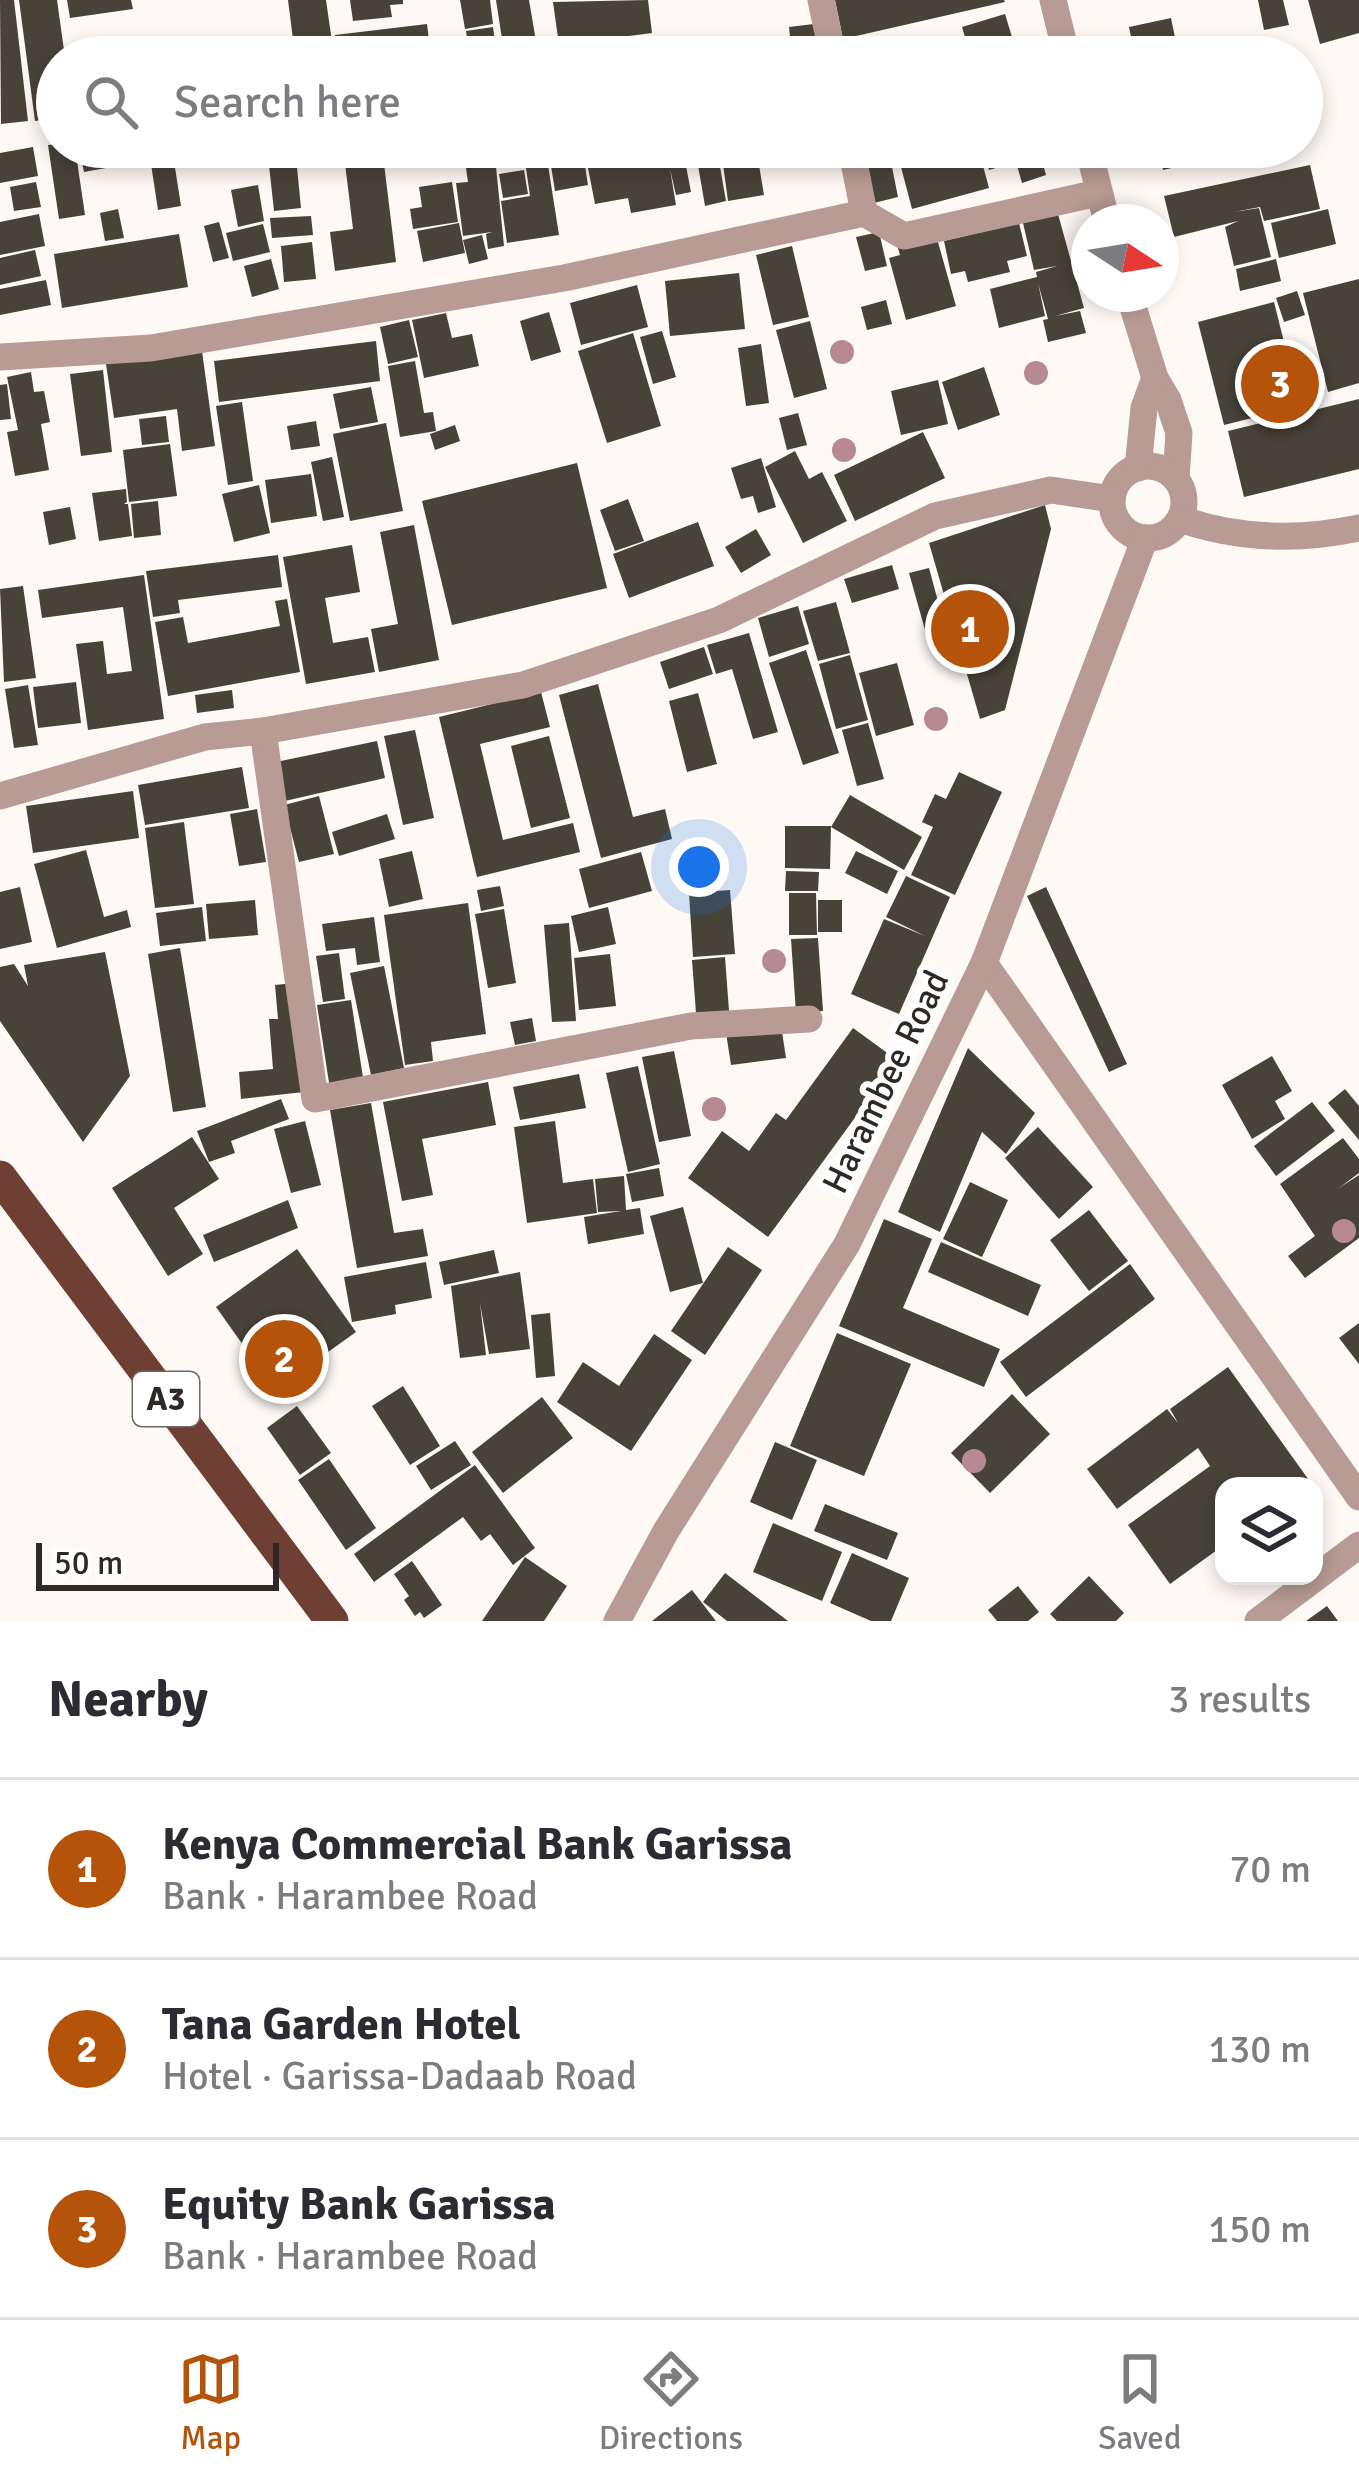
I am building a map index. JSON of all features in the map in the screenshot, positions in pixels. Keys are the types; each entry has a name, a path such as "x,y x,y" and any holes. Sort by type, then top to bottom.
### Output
{"highway":[{"name":"A3","path":"0,1177 332,1621"}],"street":[{"path":"821,0 829,36"},
{"path":"1054,0 1062,36"},
{"path":"855,168 864,213"},
{"path":"1093,168 1101,204"},
{"path":"0,357 151,348 564,278 864,213 904,236 1098,193"},
{"path":"1135,312 1179,433 1175,479"},
{"path":"1138,468 1144,408 1155,377"},
{"path":"1151,466 1175,479 1182,491 1180,519 1159,537 1145,538 1121,526 1112,499 1125,475 1138,468 1151,466"},
{"path":"0,796 205,737 523,685 719,620 935,515 1051,490 1112,499"},
{"path":"1180,519 1256,538 1359,528"},
{"name":"Harambee Road","path":"617,1621 666,1531 847,1244 984,963 1145,538"},
{"path":"263,731 315,1099 691,1026 809,1018"},
{"path":"984,963 1359,1498"},
{"path":"1258,1621 1359,1545"}],"building":[{"path":"0,0 14,0 28,121 1,124"},
{"path":"19,0 57,0 62,36 36,36 35,121"},
{"path":"67,0 131,0 133,9 70,18"},
{"path":"288,0 326,0 331,36 293,36"},
{"path":"350,0 403,0 403,4 390,5 392,17 353,21"},
{"path":"460,0 490,0 493,24 465,29"},
{"path":"496,0 529,0 535,36 502,36"},
{"path":"648,0 652,33 558,36 553,2"},
{"path":"835,0 1005,2 856,36 842,36"},
{"path":"1258,0 1283,0 1289,25 1264,30"},
{"path":"1308,0 1359,0 1359,33 1323,43 1323,36 1318,36"},
{"path":"1005,14 1012,36 965,36 962,27"},
{"path":"1171,18 1175,36 1131,36 1129,27"},
{"path":"822,23 824,36 790,36 789,27"},
{"path":"427,24 428,36 335,36"},
{"path":"493,27 494,36 467,36 466,31"},
{"path":"33,147 38,176 0,183 0,153"},
{"path":"51,168 78,168 85,215 59,219"},
{"path":"152,168 175,168 181,206 158,210"},
{"path":"269,168 297,168 301,208 274,211"},
{"path":"346,168 385,168 396,262 335,271 330,232 353,229"},
{"path":"466,168 496,168 504,246 488,249 486,234 492,232 463,236 456,183 468,182"},
{"path":"526,168 548,168 559,235 507,243 501,201 530,196"},
{"path":"551,168 585,168 588,185 555,191"},
{"path":"588,168 686,168 691,192 676,195 670,169 676,205 631,213 628,198 595,204"},
{"path":"699,168 720,168 726,201 705,206"},
{"path":"724,168 760,168 764,195 728,201"},
{"path":"867,168 892,168 898,197 874,203"},
{"path":"901,168 984,168 989,188 912,209"},
{"path":"1018,168 1044,168 1046,175 1022,183"},
{"path":"1311,168 1320,209 1264,221 1260,207 1234,212 1259,208 1271,257 1234,266 1225,227 1238,221 1179,236 1179,204 1166,204 1164,196"},
{"path":"524,170 528,194 503,198 499,174"},
{"path":"36,182 41,207 14,211 10,187"},
{"path":"452,182 458,222 413,229 410,209 422,207 419,187"},
{"path":"258,185 264,221 238,227 231,190"},
{"path":"118,209 124,238 105,241 100,213"},
{"path":"1328,209 1336,244 1279,258 1271,223"},
{"path":"39,214 45,246 0,255 0,222"},
{"path":"1058,214 1071,261 1071,312 1055,316 1080,312 1086,333 1048,342 1043,320 1048,319 1038,283 1045,316 999,328 990,289 1037,277 1036,272 1057,266 1034,270 1023,223"},
{"path":"311,216 313,235 272,238 270,218"},
{"path":"219,222 229,258 213,262 204,226"},
{"path":"459,223 465,253 423,262 417,231"},
{"path":"1019,223 1027,256 1007,261 1010,272 968,282 965,271 951,274 944,241"},
{"path":"263,224 270,252 233,261 226,233"},
{"path":"879,232 887,266 865,271 856,237"},
{"path":"179,234 188,287 62,308 54,254"},
{"path":"482,235 488,259 469,264 463,240"},
{"path":"936,235 956,306 906,320 889,258 900,255 897,245"},
{"path":"312,242 316,279 284,282 281,246"},
{"path":"792,246 809,317 773,325 756,255"},
{"path":"35,250 41,276 0,285 0,258"},
{"path":"271,259 279,289 252,297 244,266"},
{"path":"1276,259 1281,281 1240,291 1236,269"},
{"path":"739,273 745,329 670,336 665,281"},
{"path":"1359,279 1359,383 1328,392 1303,293"},
{"path":"46,280 51,305 0,315 0,289"},
{"path":"637,285 648,327 581,345 570,303"},
{"path":"1297,291 1305,315 1284,322 1276,298"},
{"path":"886,300 892,324 867,330 861,307"},
{"path":"1274,302 1300,406 1224,425 1198,322"},
{"path":"549,312 561,352 531,361 520,321"},
{"path":"446,313 452,338 472,334 479,366 424,378 412,320"},
{"path":"409,320 418,357 388,364 380,327"},
{"path":"810,321 827,389 794,398 776,330"},
{"path":"662,331 676,377 653,384 640,337"},
{"path":"633,333 661,426 607,443 578,351"},
{"path":"376,341 380,381 219,402 214,361"},
{"path":"761,344 769,403 746,406 738,348"},
{"path":"202,351 215,446 182,451 177,409 114,418 106,364"},
{"path":"415,361 424,413 433,412 436,431 400,437 388,366"},
{"path":"984,367 1000,415 958,430 942,382"},
{"path":"103,370 112,452 81,456 70,374"},
{"path":"31,372 34,392 44,391 50,422 41,424 49,470 15,476 7,432 18,430 7,377"},
{"path":"938,380 948,424 901,435 891,391"},
{"path":"7,384 11,419 0,420 0,385"},
{"path":"371,387 378,422 340,429 333,394"},
{"path":"1359,399 1359,469 1244,497 1228,431"},
{"path":"242,402 253,481 228,485 216,406"},
{"path":"798,413 807,445 787,450 779,418"},
{"path":"166,416 169,442 142,445 139,419"},
{"path":"316,421 320,446 291,450 287,426"},
{"path":"386,423 403,511 350,521 333,434"},
{"path":"455,425 460,441 435,450 430,434"},
{"path":"923,432 945,478 855,521 834,475"},
{"path":"170,444 177,496 129,502 123,450"},
{"path":"795,451 809,479 822,472 847,521 803,543 765,467"},
{"path":"332,457 344,517 323,521 311,462"},
{"path":"761,458 776,507 758,513 753,496 741,499 731,468"},
{"path":"577,463 607,588 452,625 422,501"},
{"path":"311,474 317,516 271,523 265,480"},
{"path":"259,485 270,533 234,542 222,494"},
{"path":"126,489 124,504 128,504 132,536 99,541 92,493"},
{"path":"628,499 644,541 615,551 600,510"},
{"path":"158,501 161,535 134,538 131,504"},
{"path":"1045,505 1051,529 1005,710 980,719 929,543"},
{"path":"70,507 76,539 49,545 43,512"},
{"path":"698,522 714,566 629,598 613,554"},
{"path":"414,525 439,660 379,672 371,629 398,624 380,532"},
{"path":"756,529 771,555 741,573 725,547"},
{"path":"352,545 360,592 325,598 333,643 368,637 375,672 306,684 283,557"},
{"path":"278,555 282,587 178,600 180,613 153,617 146,571"},
{"path":"892,565 899,589 852,603 844,579"},
{"path":"929,568 946,631 927,637 909,573"},
{"path":"144,575 164,719 88,730 76,644 103,641 107,674 132,671 123,607 42,618 38,590"},
{"path":"23,586 36,678 4,682 0,589"},
{"path":"287,599 300,672 168,696 155,622 183,617 188,643 280,626 275,601"},
{"path":"836,602 850,653 818,661 803,611"},
{"path":"798,606 809,644 769,657 758,618"},
{"path":"749,633 778,732 753,739 732,669 716,674 707,645"},
{"path":"704,647 713,674 669,689 660,662"},
{"path":"806,650 839,753 803,765 769,663"},
{"path":"850,655 868,720 836,729 819,664"},
{"path":"897,663 914,725 876,736 859,673"},
{"path":"76,682 81,723 38,728 33,687"},
{"path":"598,684 633,817 665,809 672,839 601,858 559,695"},
{"path":"28,685 38,745 14,748 5,689"},
{"path":"232,690 234,708 197,713 195,695"},
{"path":"541,692 550,727 480,744 503,840 573,823 580,852 477,877 439,717"},
{"path":"698,693 717,764 687,772 669,701"},
{"path":"868,723 884,779 857,786 842,730"},
{"path":"415,730 434,818 403,825 384,736"},
{"path":"549,736 570,818 531,828 511,746"},
{"path":"377,741 385,778 285,801 276,762"},
{"path":"242,767 249,808 145,825 138,785"},
{"path":"959,772 1002,792 955,895 911,875 933,827 922,822 935,794 946,799"},
{"path":"133,791 139,838 33,853 26,806"},
{"path":"850,795 922,837 904,870 831,827"},
{"path":"319,796 334,854 299,862 284,805"},
{"path":"257,809 266,862 239,866 230,814"},
{"path":"387,814 395,839 339,856 332,832"},
{"path":"184,822 194,904 155,908 145,828"},
{"path":"785,826 831,826 830,869 785,868"},
{"path":"86,850 104,917 127,910 131,927 57,948 34,864"},
{"path":"412,851 423,899 389,907 379,859"},
{"path":"856,851 898,871 887,894 845,873"},
{"path":"641,852 652,891 589,908 579,869"},
{"path":"786,871 819,872 818,891 785,891"},
{"path":"906,876 950,897 899,1014 851,994 884,919 925,936 886,917"},
{"path":"500,886 504,906 481,911 477,890"},
{"path":"20,887 32,942 0,949 0,892"},
{"path":"1046,887 1127,1064 1109,1072 1027,896"},
{"path":"730,890 735,954 693,957 689,893"},
{"path":"789,893 816,893 817,935 789,935"},
{"path":"255,900 258,935 209,939 206,904"},
{"path":"818,900 842,900 842,932 818,932"},
{"path":"468,903 486,1034 431,1042 433,1061 405,1065 384,915"},
{"path":"202,907 206,941 160,946 156,913"},
{"path":"608,907 616,944 579,952 571,916"},
{"path":"504,909 516,983 488,988 475,914"},
{"path":"374,917 380,962 357,965 355,948 326,951 322,924"},
{"path":"569,923 576,1021 552,1022 544,925"},
{"path":"818,938 823,1011 796,1013 791,939"},
{"path":"180,948 206,1107 173,1112 148,954"},
{"path":"105,952 130,1076 83,1142 0,1021 0,967 14,964 28,986 24,965"},
{"path":"339,953 345,999 323,1002 316,956"},
{"path":"610,954 616,1006 579,1010 574,958"},
{"path":"725,957 729,1011 696,1013 692,960"},
{"path":"384,966 404,1068 371,1075 350,973"},
{"path":"294,983 304,1092 241,1099 239,1072 273,1069 269,1019 278,1019 275,985"},
{"path":"351,1000 364,1084 330,1089 317,1005"},
{"path":"532,1018 536,1041 515,1045 510,1022"},
{"path":"781,1025 786,1058 731,1065 726,1033"},
{"path":"853,1028 897,1060 768,1237 688,1178 722,1131 749,1151 776,1113 786,1120"},
{"path":"968,1048 1035,1113 1006,1154 982,1132 940,1232 898,1212"},
{"path":"674,1051 691,1136 659,1142 642,1057"},
{"path":"1272,1056 1292,1091 1275,1101 1285,1119 1252,1139 1222,1085"},
{"path":"638,1066 660,1164 628,1172 606,1073"},
{"path":"579,1074 586,1108 520,1120 513,1087"},
{"path":"488,1082 496,1125 422,1139 433,1195 402,1201 383,1102"},
{"path":"1345,1089 1359,1106 1359,1140 1328,1103"},
{"path":"281,1099 289,1119 231,1141 235,1153 209,1162 197,1131"},
{"path":"1312,1102 1335,1131 1276,1176 1254,1146"},
{"path":"371,1103 394,1233 423,1229 428,1256 357,1268 330,1110"},
{"path":"305,1121 321,1185 291,1193 274,1129"},
{"path":"555,1121 563,1183 593,1179 597,1213 527,1223 514,1127"},
{"path":"1038,1127 1093,1187 1059,1219 1005,1158"},
{"path":"192,1137 219,1179 174,1208 203,1254 168,1276 112,1188"},
{"path":"1343,1138 1359,1159 1359,1173 1339,1188 1359,1175 1359,1238 1305,1278 1288,1256 1315,1236 1280,1184"},
{"path":"659,1168 664,1196 632,1202 626,1174"},
{"path":"624,1176 626,1210 640,1208 644,1234 588,1244 584,1217 621,1211 598,1212 595,1179"},
{"path":"970,1182 1008,1200 982,1257 943,1239"},
{"path":"288,1200 298,1228 214,1262 203,1235"},
{"path":"683,1207 703,1283 670,1292 650,1216"},
{"path":"1089,1210 1128,1261 1089,1291 1050,1240"},
{"path":"884,1219 932,1239 903,1308 1000,1349 984,1387 839,1326"},
{"path":"941,1242 1041,1285 1028,1316 928,1272"},
{"path":"728,1247 762,1270 705,1355 671,1331"},
{"path":"297,1249 356,1332 275,1390 216,1307"},
{"path":"494,1250 499,1273 444,1285 439,1262"},
{"path":"426,1262 432,1298 395,1305 396,1314 352,1322 344,1277"},
{"path":"1130,1264 1155,1299 1026,1397 1000,1362"},
{"path":"520,1272 530,1349 489,1354 480,1303 486,1355 460,1358 451,1286"},
{"path":"550,1313 555,1376 536,1378 531,1315"},
{"path":"1359,1323 1359,1364 1339,1338"},
{"path":"837,1333 911,1364 864,1476 790,1446"},
{"path":"654,1334 692,1360 631,1451 557,1402 583,1362 619,1386"},
{"path":"1228,1367 1307,1477 1215,1477 1215,1552 1170,1584 1128,1525 1210,1466 1198,1448 1117,1509 1087,1469 1167,1409 1178,1423 1170,1409"},
{"path":"403,1386 440,1446 410,1465 372,1406"},
{"path":"1012,1394 1050,1434 990,1493 951,1453"},
{"path":"542,1397 573,1438 503,1493 472,1452"},
{"path":"297,1406 331,1453 300,1475 267,1428"},
{"path":"455,1441 471,1465 431,1490 416,1466"},
{"path":"775,1442 817,1460 792,1520 750,1502"},
{"path":"329,1459 376,1528 346,1550 298,1480"},
{"path":"475,1465 535,1548 513,1565 490,1534 481,1541 463,1517 374,1582 354,1554"},
{"path":"825,1504 898,1533 887,1560 814,1531"},
{"path":"773,1523 842,1552 822,1601 753,1572"},
{"path":"852,1553 909,1578 891,1621 871,1621 830,1603"},
{"path":"525,1557 567,1586 544,1621 482,1621"},
{"path":"412,1561 442,1605 424,1618 420,1612 415,1616 404,1600 409,1596 394,1574"},
{"path":"725,1573 788,1621 727,1621 703,1602"},
{"path":"1089,1576 1124,1613 1116,1621 1057,1621 1050,1614"},
{"path":"1018,1586 1039,1612 1028,1621 997,1621 988,1610"},
{"path":"692,1590 716,1621 652,1621"},
{"path":"1327,1606 1338,1621 1306,1621"}],"place":[{"name":"Equity Bank Garissa","path":"1280,384"},
{"name":"Kenya Commercial Bank Garissa","path":"970,629"},
{"name":"Tana Garden Hotel","path":"284,1359"}]}
